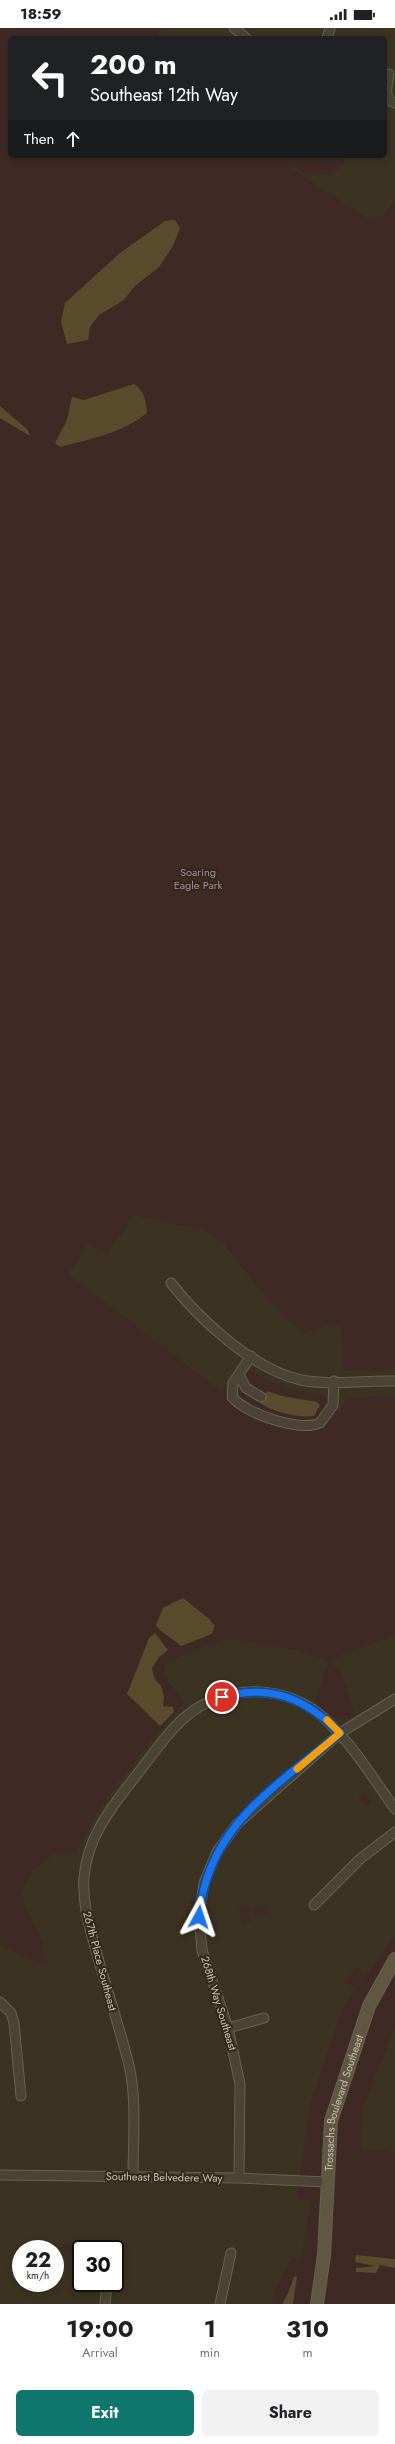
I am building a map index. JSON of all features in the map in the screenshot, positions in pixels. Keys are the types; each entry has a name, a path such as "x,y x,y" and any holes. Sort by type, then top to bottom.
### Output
{"street":[{"path":"234,28 244,36"},
{"path":"387,90 390,74"},
{"path":"387,97 390,101 395,103"},
{"path":"171,1283 186,1303 215,1329 251,1356 282,1374 301,1380 395,1381"},
{"path":"251,1356 233,1384 231,1393 235,1401 241,1406 274,1420 308,1426 320,1423 333,1405 334,1381"},
{"path":"239,1375 246,1388 261,1397"},
{"name":"267th Place Southeast","path":"133,2176 129,2066 85,1906 84,1878 89,1849 100,1824 111,1808 169,1733 195,1709 207,1702 236,1693 257,1692 288,1696 303,1702 317,1712 340,1733 395,1809"},
{"name":"268th Way Southeast","path":"239,2178 240,2084 228,2028 202,1950 200,1931 201,1898 210,1867 224,1840 236,1824 340,1733 395,1699"},
{"path":"314,1905 360,1859 395,1832"},
{"name":"Trossachs Boulevard Southeast","path":"317,2304 324,2255 331,2121 369,2006 395,1959"},
{"path":"0,2002 11,2013 14,2023 21,2096"},
{"path":"228,2028 264,2018"},
{"name":"Southeast Belvedere Way","path":"0,2175 239,2178 327,2182"},
{"path":"220,2304 232,2253"},
{"name":"Trossachs Boulevard Southeast","path":"324,2255 328,2270 325,2304"},
{"path":"105,2304 106,2292"}],"green space":[{"name":"Soaring Eagle Park","path":"0,28 162,28 156,36 8,36 8,158 344,158 344,164 332,174 305,173 282,162 367,218 384,216 395,200 395,1369 343,1371 342,1336 339,1325 335,1324 304,1333 294,1326 262,1293 224,1244 203,1230 134,1215 108,1253 88,1244 68,1274 222,1392 240,1367 245,1370 251,1370 276,1384 294,1390 322,1394 329,1405 339,1413 347,1398 395,1396 395,1635 343,1654 332,1662 296,1650 228,1639 184,1654 165,1664 163,1674 185,1704 159,1731 116,1785 93,1819 76,1853 56,1852 32,1871 21,1894 42,1943 45,1963 40,1964 0,1945"},
{"path":"328,1663 340,1668 355,1715 343,1719 334,1717 315,1701"},
{"path":"363,1792 372,1802 367,1807 358,1797"},
{"path":"267,1904 269,1914 254,1917 253,1907"},
{"path":"248,1906 251,1921 242,1923 239,1908"},
{"path":"395,1936 395,2026 363,2107 361,2134 362,2151 384,2149 395,2153 395,2304 272,2304 275,2290 291,2258 301,2259 311,2201 297,2197 309,2108 343,2007"},
{"path":"356,1967 365,1973 355,1988 346,1982"},
{"path":"64,2244 72,2245 72,2254 64,2253"}],"shaded area":[{"path":"175,220 180,228 173,246 159,267 134,287 124,300 99,315 90,327 88,340 67,344 61,322 65,303 120,253 165,221"},
{"path":"134,384 140,389 144,396 147,413 127,426 106,434 60,447 55,443 67,420 72,397 84,400"},
{"path":"0,406 28,430 30,436 0,418"},
{"path":"267,1391 282,1396 317,1402 320,1405 314,1416 286,1414 260,1403"},
{"path":"183,1598 209,1619 215,1626 212,1633 209,1635 181,1646 160,1630 156,1625 163,1608"},
{"path":"155,1633 168,1650 159,1657 152,1668 154,1678 161,1686 164,1696 163,1706 173,1707 174,1712 160,1726 127,1694 149,1638"},
{"path":"356,2255 395,2259 395,2268 380,2265 376,2273 356,2272 356,2268 376,2266 355,2262"},
{"path":"297,2276 293,2304 282,2304 294,2277"}],"slow traffic":[{"path":"297,1769 340,1733 327,1720"}],"route":[{"path":"199,1917 204,1883 217,1852 228,1834 254,1806 340,1733 326,1719 303,1702 288,1696 247,1691 222,1697"}]}
